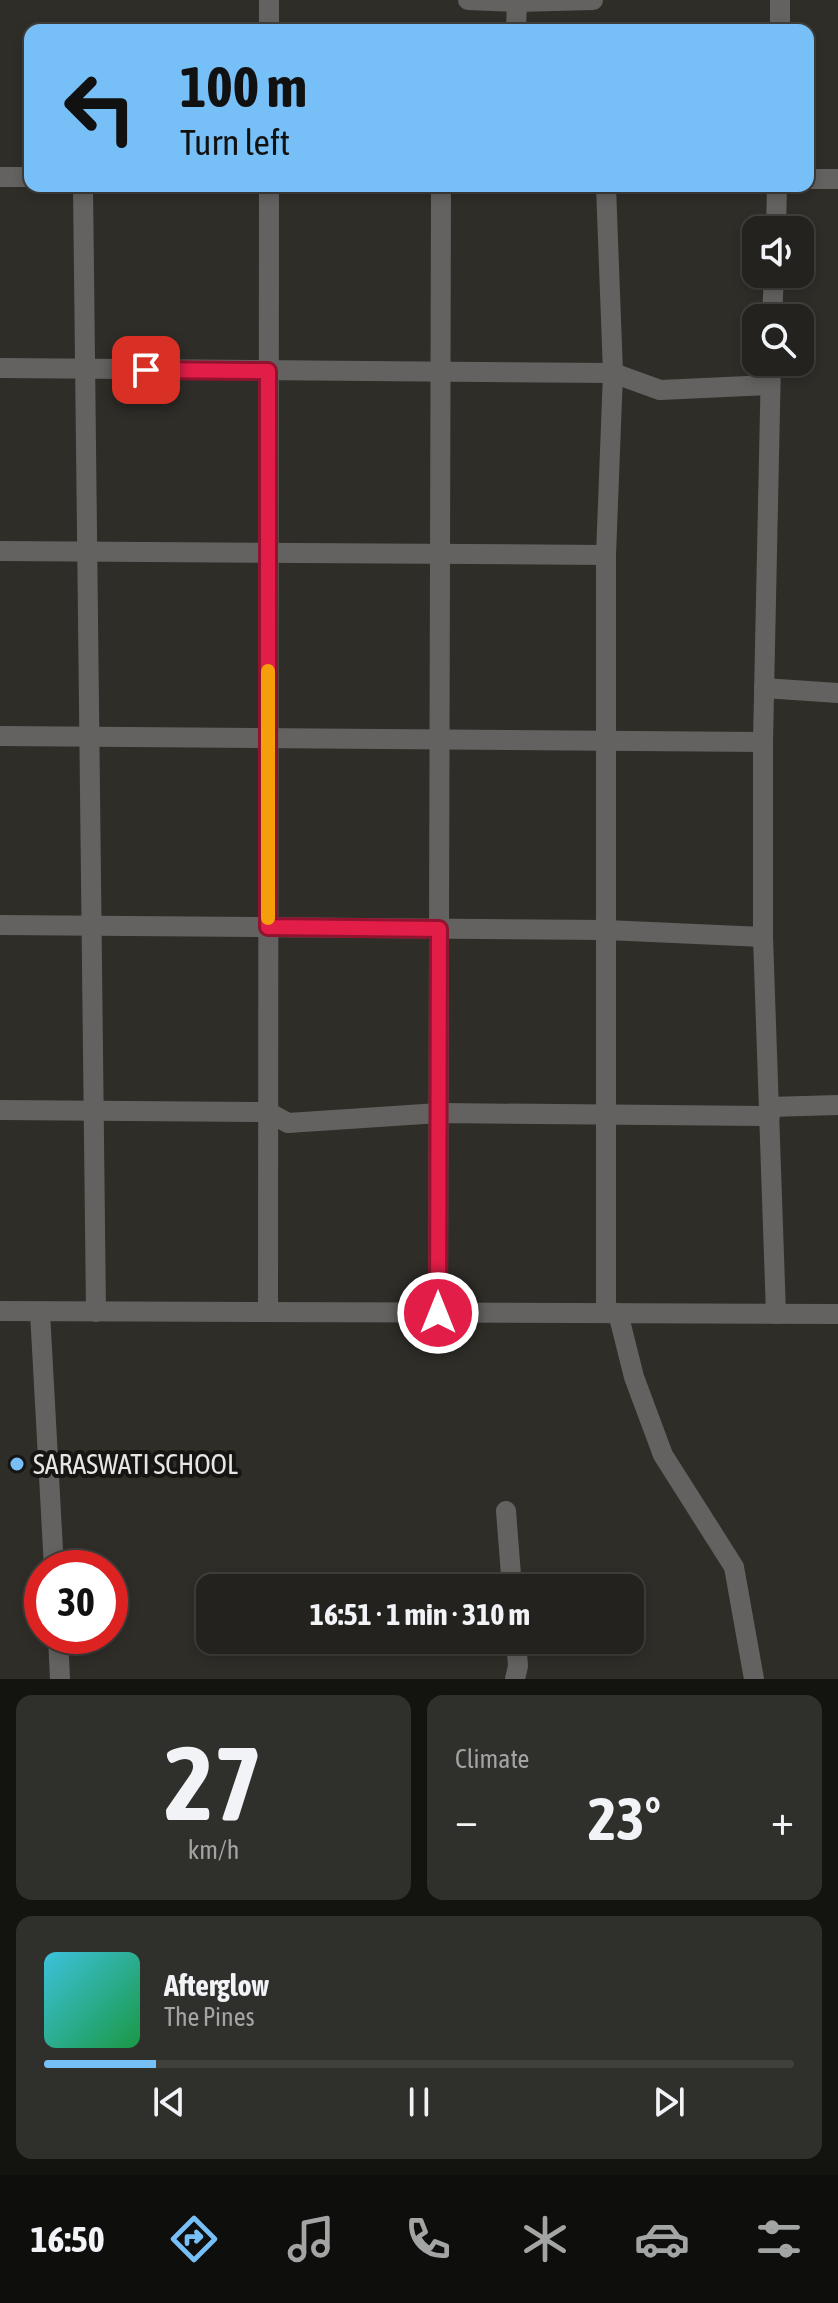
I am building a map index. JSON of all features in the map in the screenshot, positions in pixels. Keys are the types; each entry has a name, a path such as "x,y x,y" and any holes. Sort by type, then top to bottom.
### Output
{"street":[{"path":"269,0 269,24"},
{"path":"468,0 593,0"},
{"path":"780,0 780,24"},
{"path":"516,24 517,1"},
{"path":"0,177 24,177"},
{"path":"814,179 838,179"},
{"path":"83,192 96,1312"},
{"path":"268,1312 269,192"},
{"path":"438,1313 441,192"},
{"path":"606,192 613,373 606,555 606,1114 612,1313 663,1455 734,1567 754,1679"},
{"path":"776,216 777,192"},
{"path":"0,368 613,373 660,390 770,385"},
{"path":"770,376 763,742 763,937 776,1314"},
{"path":"0,551 606,555"},
{"path":"764,688 838,693"},
{"path":"0,736 763,742"},
{"path":"0,925 606,930 763,937"},
{"path":"0,1110 268,1112 288,1123 439,1113 769,1111 838,1105"},
{"path":"0,1311 838,1314"},
{"path":"40,1312 53,1550"},
{"path":"506,1511 511,1574"},
{"path":"59,1654 60,1679"},
{"path":"515,1679 517,1654"}],"slow traffic":[{"path":"268,671 268,918"}],"place":[{"name":"SARASWATI SCHOOL","path":"17,1464"}],"route":[{"path":"146,370 268,371 268,927 439,929 438,1313"}]}
